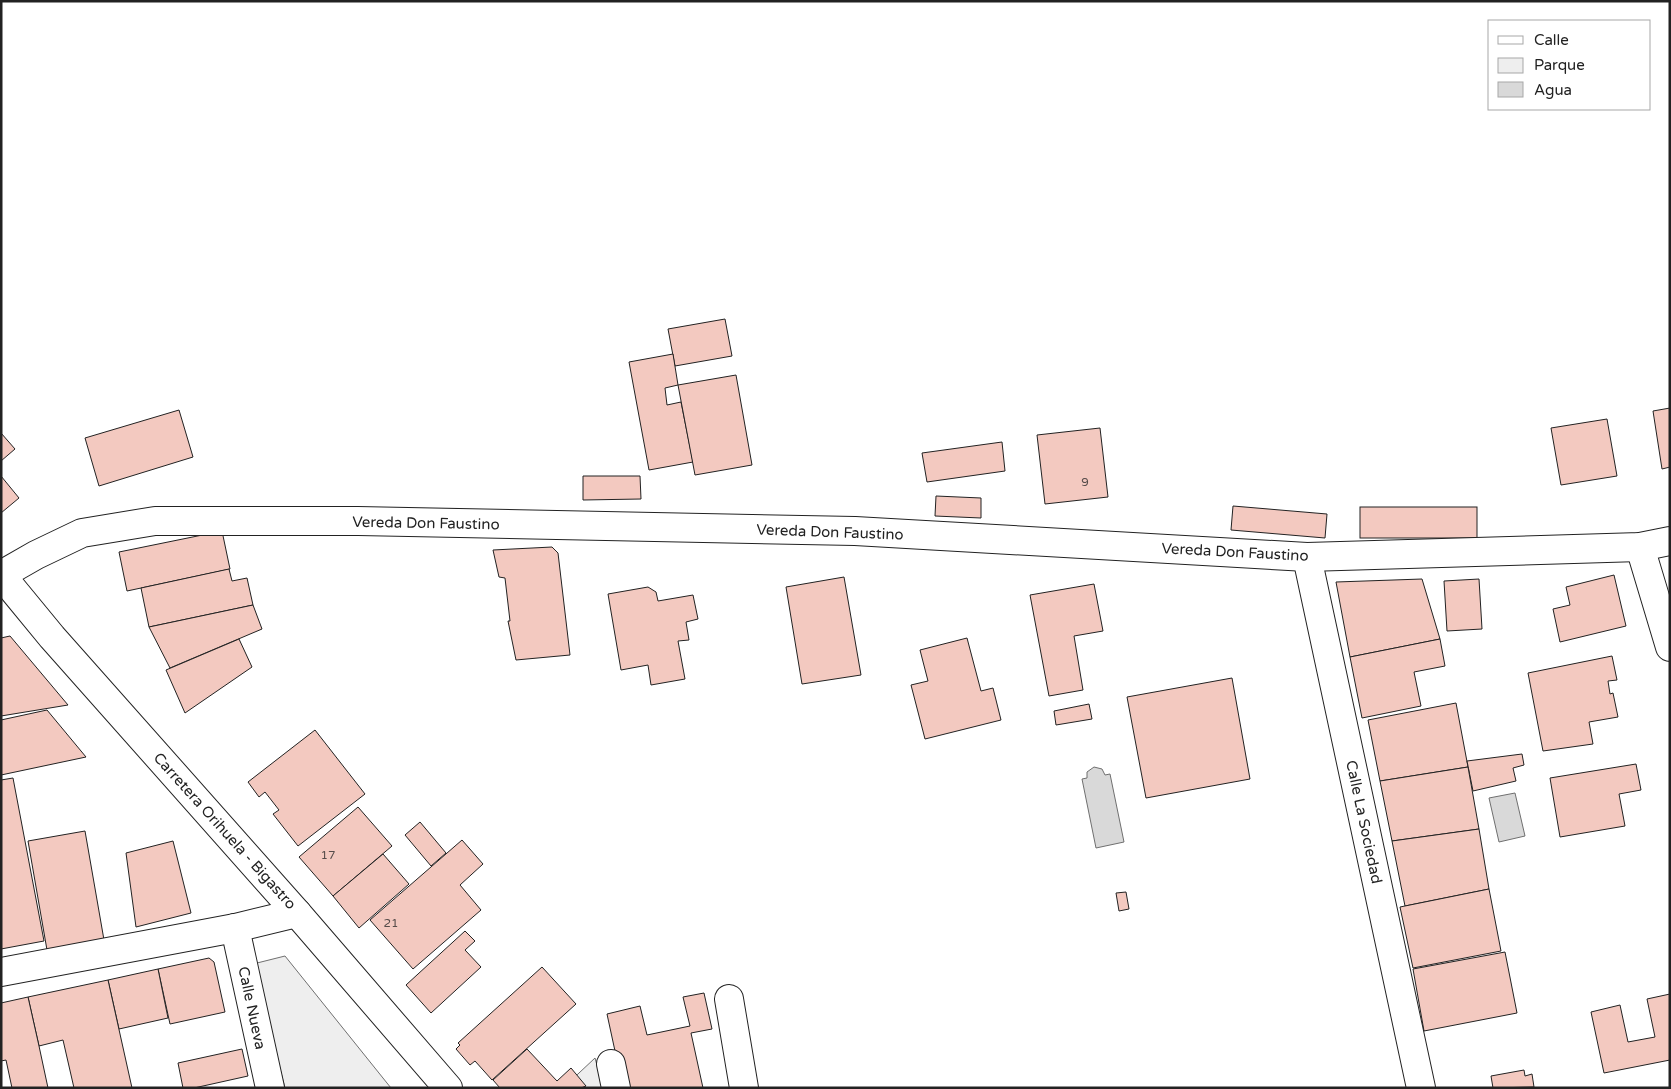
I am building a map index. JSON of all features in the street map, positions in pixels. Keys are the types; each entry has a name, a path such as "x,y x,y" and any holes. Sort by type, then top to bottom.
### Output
{"street":[{"name":"Vereda Don Faustino","path":"1,575 36,555 82,533 155,521 358,521 854,531 1306,557 1640,547 1670,541"},
{"path":"1640,547 1670,647"},
{"name":"Calle La Sociedad","path":"1306,557 1421,1088"},
{"name":"Carretera Orihuela - Bigastro","path":"1,575 52,637 297,913 448,1088"},
{"path":"1,972 235,928 297,913"},
{"name":"Calle Nueva","path":"235,928 270,1088"},
{"path":"728,999 744,1088"}],"green space":[{"path":"285,956 391,1088 285,1088 253,964"},
{"path":"595,1058 603,1088 563,1088"}],"water":[{"path":"1094,767 1102,769 1105,775 1110,774 1124,842 1096,848 1082,779 1087,778 1087,772"},
{"path":"1515,793 1525,836 1499,842 1489,798"}],"building":[{"path":"725,319 732,356 675,366 668,329"},
{"path":"673,354 678,385 665,388 667,405 681,402 693,462 649,470 629,362"},
{"path":"736,375 752,465 695,475 678,385"},
{"path":"1670,408 1670,467 1662,469 1653,411"},
{"path":"179,410 193,457 99,486 85,438"},
{"path":"1607,419 1617,476 1561,485 1551,428"},
{"path":"1100,428 1108,497 1045,504 1037,435"},
{"path":"1,433 15,449 1,461"},
{"path":"1002,442 1005,471 927,482 922,453"},
{"path":"1,476 19,498 1,513"},
{"path":"583,476 640,476 641,499 583,500"},
{"path":"936,496 981,498 981,518 935,516"},
{"path":"1233,506 1327,514 1325,538 1231,530"},
{"path":"1360,507 1477,507 1477,538 1360,538"},
{"path":"222,531 230,569 127,591 119,552"},
{"path":"552,547 558,553 570,655 516,660 508,621 510,621 505,578 499,577 493,550"},
{"path":"229,569 232,581 247,578 253,605 149,627 141,588"},
{"path":"1614,575 1626,626 1560,642 1553,609 1570,605 1566,587"},
{"path":"844,577 861,675 802,684 786,587"},
{"path":"1422,579 1440,639 1350,657 1336,582"},
{"path":"1479,579 1482,629 1447,631 1444,581"},
{"path":"1094,584 1103,631 1074,636 1083,690 1049,696 1030,595"},
{"path":"648,587 656,592 658,601 693,595 698,619 686,622 689,640 678,641 685,679 651,685 648,665 621,670 608,594"},
{"path":"253,605 262,629 170,668 149,627"},
{"path":"10,636 68,705 1,716 1,638"},
{"path":"967,638 981,691 993,688 1001,720 925,739 911,685 928,681 920,650"},
{"path":"239,639 252,667 185,713 166,670"},
{"path":"1440,639 1445,666 1414,672 1421,706 1362,718 1350,657"},
{"path":"1612,656 1617,680 1608,681 1610,694 1613,693 1618,717 1589,722 1593,744 1543,751 1528,673"},
{"path":"1232,678 1250,779 1146,798 1127,697"},
{"path":"1456,703 1468,767 1380,781 1368,720"},
{"path":"1089,704 1092,719 1056,725 1054,711"},
{"path":"47,710 86,757 1,775 1,720"},
{"path":"315,730 365,794 298,846 273,814 279,810 265,792 259,797 248,782"},
{"path":"1522,754 1524,765 1513,768 1516,781 1473,791 1467,761"},
{"path":"1636,764 1641,790 1619,794 1625,826 1560,837 1550,778"},
{"path":"1468,767 1479,829 1392,841 1380,781"},
{"path":"13,778 44,941 1,949 1,780"},
{"path":"358,807 392,846 333,896 299,857"},
{"path":"420,822 446,853 431,866 405,835"},
{"path":"1479,829 1489,889 1405,906 1392,841"},
{"path":"85,831 104,940 47,950 28,841"},
{"path":"462,840 483,864 460,885 481,910 413,969 370,920"},
{"path":"173,841 191,913 136,927 126,853"},
{"path":"383,854 409,884 359,928 333,896"},
{"path":"1489,889 1501,951 1413,968 1400,907"},
{"path":"1126,892 1129,909 1119,911 1116,893"},
{"path":"465,931 475,941 465,950 481,967 431,1013 406,985"},
{"path":"1505,952 1517,1013 1424,1031 1413,969"},
{"path":"209,958 214,962 225,1012 170,1024 158,969"},
{"path":"542,967 576,1004 492,1080 475,1061 470,1065 456,1049 460,1045 458,1043"},
{"path":"158,969 168,1018 119,1029 108,980"},
{"path":"108,980 132,1088 74,1088 63,1040 39,1046 28,997"},
{"path":"704,993 712,1029 691,1033 703,1088 623,1088 607,1014 640,1006 647,1035 690,1026 683,997"},
{"path":"1670,994 1670,1060 1604,1073 1591,1012 1620,1005 1628,1042 1655,1037 1647,999"},
{"path":"28,997 48,1088 12,1088 6,1060 1,1061 1,1003"},
{"path":"242,1049 248,1076 194,1088 183,1088 178,1063"},
{"path":"527,1049 557,1081 571,1068 586,1086 581,1088 500,1088 493,1080"},
{"path":"1524,1070 1525,1076 1532,1074 1534,1087 1493,1088 1491,1076"}]}
